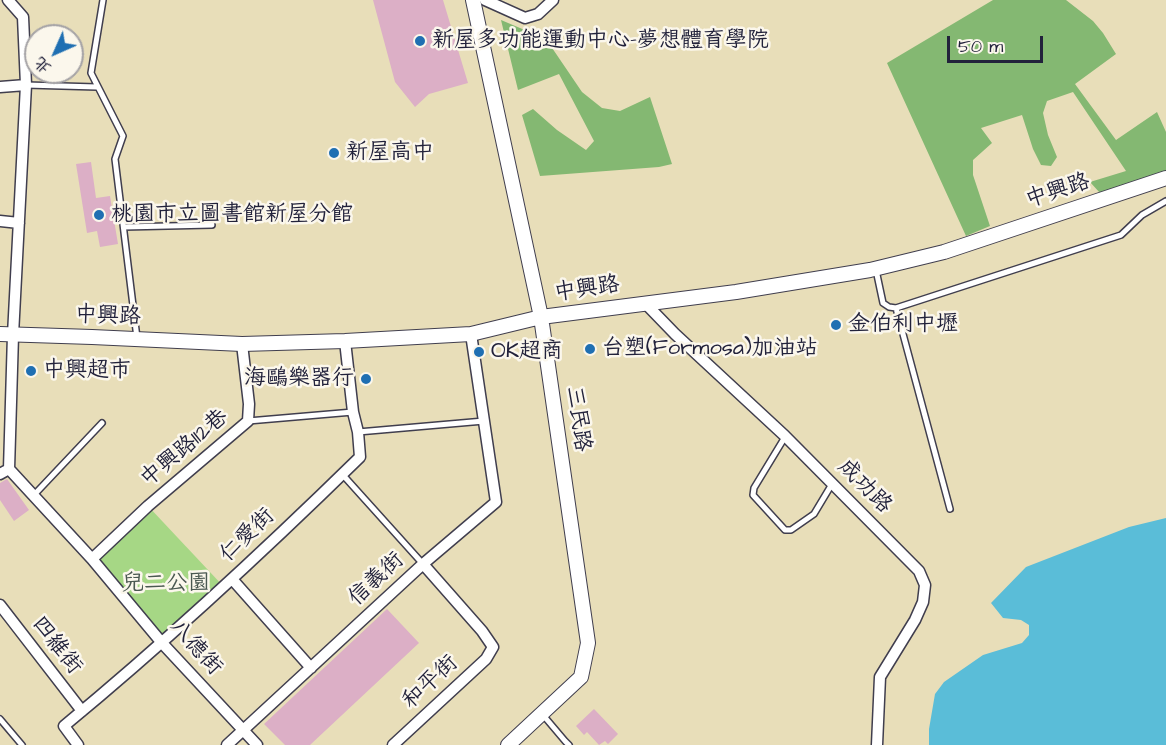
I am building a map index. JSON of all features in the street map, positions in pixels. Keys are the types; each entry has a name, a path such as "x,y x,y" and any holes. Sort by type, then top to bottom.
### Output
{"street":[{"path":"4,471 6,335 19,223 26,85 23,17 8,0"},
{"name":"三民路","path":"473,0 541,317 588,642 581,677 508,745"},
{"path":"485,0 525,18 538,14 553,0"},
{"path":"0,87 26,85"},
{"name":"中興路","path":"6,335 242,344 471,334 541,317 736,292 876,269 944,252 1166,178"},
{"path":"0,221 19,223"},
{"name":"成功路","path":"645,303 675,334 785,436 919,571 925,585 923,602 915,620 880,677 877,745"},
{"path":"471,334 484,422"},
{"name":"仁愛街","path":"78,745 64,726 162,643 360,457 345,341"},
{"name":"中興路112巷","path":"92,559 148,506 248,421 249,404 242,344"},
{"name":"信義街","path":"227,745 423,564 496,502 484,422"},
{"name":"八德街","path":"4,471 33,496 92,559 162,643 257,745"},
{"name":"和平街","path":"393,745 486,659 492,648 482,631 423,564"},
{"path":"232,579 311,668"},
{"name":"四維街","path":"0,604 82,711"}],"lane":[{"path":"103,0 91,73 123,136 115,159 137,339"},
{"path":"26,85 97,87"},
{"path":"876,269 883,303 896,308 1121,235 1142,215 1166,201"},
{"path":"124,227 212,225"},
{"path":"896,308 950,508"},
{"path":"248,421 353,412"},
{"path":"358,432 484,422"},
{"path":"33,496 102,423"},
{"path":"785,436 754,488 753,495 785,530 790,530 814,514 832,483"},
{"path":"342,474 423,564"},
{"path":"542,714 566,744"},
{"path":"0,719 22,745"}],"green space":[{"path":"993,0 1066,0 1093,21 1116,54 1075,84 1116,140 1157,112 1166,132 1166,174 1100,193 1090,182 1126,171 1073,92 1047,101 1043,113 1048,135 1057,157 1051,166 1041,165 1022,115 981,128 992,143 973,160 973,175 990,226 966,236 887,63"},
{"path":"501,20 546,39 582,92 602,108 620,111 650,97 672,164 659,167 540,176 522,115 533,109 557,130 586,150 594,141 559,74 518,90"},
{"name":"兒二公園","path":"148,506 224,587 162,643 92,559"}],"water":[{"path":"1166,518 1166,745 929,745 929,729 935,694 944,682 983,655 1022,643 1029,635 1029,625 1021,620 1003,618 991,603 1026,567 1129,527"}],"building":[{"name":"新屋多功能運動中心-夢想體育學院","path":"373,0 443,0 468,83 429,94 415,107 395,82"},
{"name":"桃園市立圖書館新屋分館","path":"91,162 96,198 110,196 118,244 100,247 97,231 87,233 76,164"},
{"path":"7,479 29,510 14,521 0,500 0,483"},
{"path":"387,609 419,643 310,745 285,745 264,724"},
{"path":"594,709 618,734 608,744 605,741 599,745 587,732 584,735 576,726"}],"place":[{"name":"新屋多功能運動中心-夢想體育學院","path":"420,41"},
{"name":"新屋高中","path":"334,153"},
{"name":"桃園市立圖書館新屋分館","path":"99,215"},
{"name":"金伯利中壢","path":"836,325"},
{"name":"台塑(Formosa)加油站","path":"590,349"},
{"name":"OK超商","path":"479,352"},
{"name":"中興超市","path":"31,371"},
{"name":"海鷗樂器行","path":"366,379"}]}
